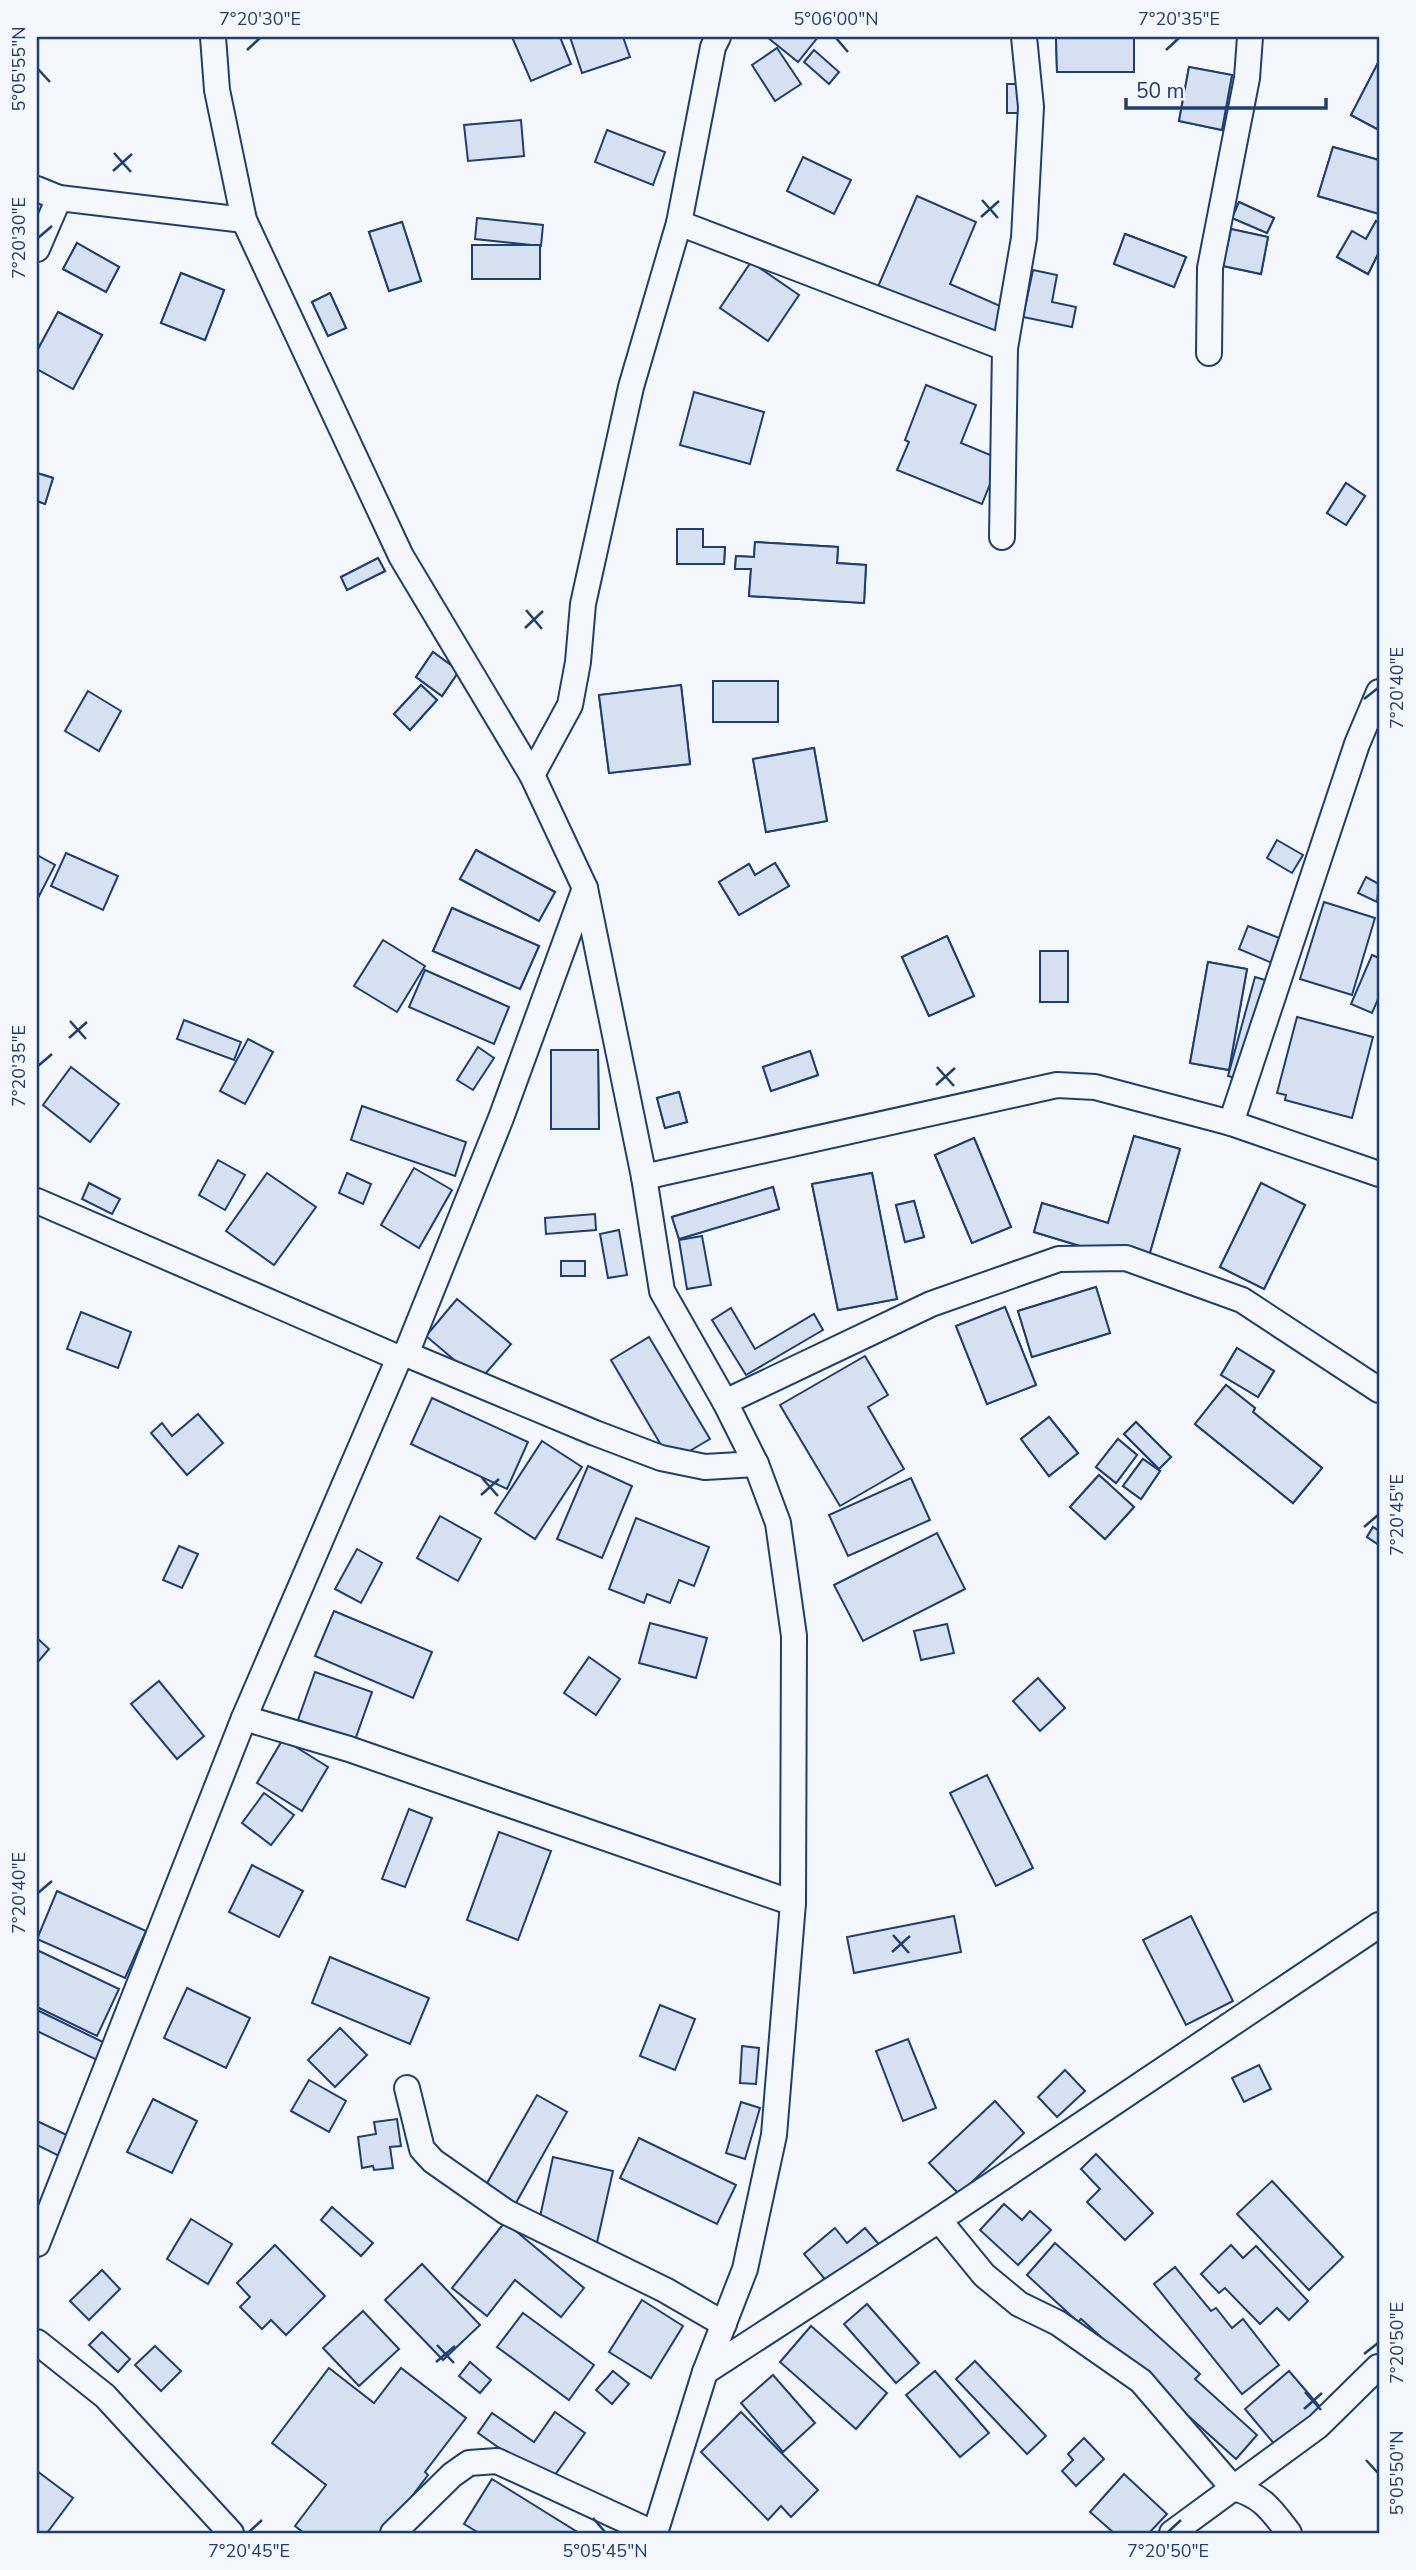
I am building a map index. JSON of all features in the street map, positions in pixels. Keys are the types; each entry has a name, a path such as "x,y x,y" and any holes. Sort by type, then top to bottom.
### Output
{"street":[{"path":"213,37 217,90 244,220 401,556 532,775 585,888 644,1177 662,1291 726,1402 756,1464 778,1523 794,1636 793,1903 774,2135 745,2269 705,2372 654,2533 497,2461 469,2463 452,2475 393,2533"},
{"path":"532,775 570,705 578,662 583,604 631,387 679,223 713,47 718,37"},
{"path":"1002,537 1005,348 1024,238 1031,107 1024,37"},
{"path":"1209,353 1210,268 1247,78 1250,37"},
{"path":"37,249 48,193 244,220"},
{"path":"679,223 1005,348"},
{"path":"1231,1123 1357,744 1379,692"},
{"path":"37,2244 244,1717 402,1356 501,1118 585,888"},
{"path":"644,1177 1057,1084 1095,1087 1231,1123 1379,1174"},
{"path":"37,1201 402,1356 661,1458 705,1467 756,1464"},
{"path":"726,1402 931,1304 1059,1259 1126,1258 1242,1300 1379,1390"},
{"path":"244,1717 349,1749 793,1903"},
{"path":"705,2372 939,2220 1379,1925"},
{"path":"407,2088 422,2149 433,2161 506,2212 665,2290 724,2324"},
{"path":"939,2220 984,2275 1019,2304 1058,2323 1141,2381 1233,2488 1249,2492 1266,2505 1289,2533"},
{"path":"37,2342 105,2396 231,2533"},
{"path":"1172,2533 1318,2426 1378,2367"}],"building":[{"path":"512,37 560,37 571,64 531,81"},
{"path":"570,37 623,37 630,57 582,73"},
{"path":"767,37 818,37 798,62"},
{"path":"1056,37 1134,37 1134,72 1057,72"},
{"path":"1056,37 1134,37 1134,72 1057,72"},
{"path":"777,48 801,84 775,101 752,65"},
{"path":"814,50 839,72 829,84 804,62"},
{"path":"1379,61 1379,130 1351,115"},
{"path":"1379,61 1379,130 1351,115"},
{"path":"1189,67 1232,75 1222,130 1179,121"},
{"path":"1189,67 1232,75 1222,130 1179,121"},
{"path":"1007,84 1023,84 1024,113 1007,113"},
{"path":"1007,84 1023,84 1024,113 1007,113"},
{"path":"521,120 524,156 468,161 464,125"},
{"path":"607,130 665,152 653,185 595,162"},
{"path":"1333,147 1379,160 1379,214 1318,196"},
{"path":"1333,147 1379,160 1379,214 1318,196"},
{"path":"803,157 851,180 834,214 787,191"},
{"path":"917,196 976,222 950,284 1007,309 995,340 877,289"},
{"path":"1239,202 1274,218 1267,233 1232,218"},
{"path":"1239,202 1274,218 1267,233 1232,218"},
{"path":"477,218 543,225 541,246 475,239"},
{"path":"1376,221 1379,223 1379,252 1368,274 1337,257 1352,231 1366,239"},
{"path":"1376,221 1379,223 1379,252 1368,274 1337,257 1352,231 1366,239"},
{"path":"402,222 421,281 389,291 369,232"},
{"path":"402,222 421,281 389,291 369,232"},
{"path":"1231,229 1268,237 1261,274 1223,266"},
{"path":"1231,229 1268,237 1261,274 1223,266"},
{"path":"1125,234 1186,257 1174,287 1114,264"},
{"path":"1125,234 1186,257 1174,287 1114,264"},
{"path":"77,243 119,267 106,292 63,269"},
{"path":"77,243 119,267 106,292 63,269"},
{"path":"472,245 540,245 540,279 472,279"},
{"path":"751,262 799,295 768,341 720,308"},
{"path":"1033,270 1057,275 1052,302 1076,307 1072,327 1023,317"},
{"path":"181,273 224,290 205,340 161,323"},
{"path":"181,273 224,290 205,340 161,323"},
{"path":"330,293 346,328 328,336 312,302"},
{"path":"330,293 346,328 328,336 312,302"},
{"path":"58,312 102,335 73,389 37,369 37,351"},
{"path":"58,312 102,335 73,389 37,369 37,351"},
{"path":"926,385 976,405 961,443 1000,459 982,504 897,470 909,442 905,440"},
{"path":"694,392 764,412 750,464 680,445"},
{"path":"37,473 53,478 45,504 37,501"},
{"path":"37,473 53,478 45,504 37,501"},
{"path":"1346,483 1365,496 1346,525 1327,513"},
{"path":"1346,483 1365,496 1346,525 1327,513"},
{"path":"677,529 703,529 703,547 725,547 724,564 677,564"},
{"path":"677,529 703,529 703,547 725,547 724,564 677,564"},
{"path":"755,542 838,547 837,563 866,565 864,603 749,596 751,569 735,569 736,556 754,557"},
{"path":"755,542 838,547 837,563 866,565 864,603 749,596 751,569 735,569 736,556 754,557"},
{"path":"378,558 385,571 347,590 341,577"},
{"path":"378,558 385,571 347,590 341,577"},
{"path":"433,652 459,671 442,696 416,677"},
{"path":"433,652 459,671 442,696 416,677"},
{"path":"713,681 778,681 778,722 713,722"},
{"path":"713,681 778,681 778,722 713,722"},
{"path":"421,685 437,700 410,730 394,714"},
{"path":"421,685 437,700 410,730 394,714"},
{"path":"681,685 690,764 609,773 599,695"},
{"path":"681,685 690,764 609,773 599,695"},
{"path":"88,691 121,711 99,751 65,731"},
{"path":"814,748 827,821 766,832 753,759"},
{"path":"814,748 827,821 766,832 753,759"},
{"path":"1277,840 1303,855 1292,873 1267,858"},
{"path":"476,850 555,892 539,921 460,879"},
{"path":"476,850 555,892 539,921 460,879"},
{"path":"66,853 118,876 103,910 51,886"},
{"path":"37,855 55,865 37,900"},
{"path":"775,863 789,886 739,915 719,882 749,864 755,875"},
{"path":"775,863 789,886 739,915 719,882 749,864 755,875"},
{"path":"1366,877 1379,884 1377,902 1358,893"},
{"path":"1324,902 1375,918 1352,995 1300,979"},
{"path":"452,908 539,946 520,989 433,951"},
{"path":"452,908 539,946 520,989 433,951"},
{"path":"1248,926 1282,939 1272,963 1239,949"},
{"path":"947,936 974,996 929,1016 902,957"},
{"path":"947,936 974,996 929,1016 902,957"},
{"path":"383,940 425,966 397,1012 354,986"},
{"path":"1040,951 1068,951 1068,1002 1040,1002"},
{"path":"1040,951 1068,951 1068,1002 1040,1002"},
{"path":"1372,955 1379,958 1379,997 1372,1013 1351,1004"},
{"path":"1208,962 1247,969 1229,1070 1190,1063"},
{"path":"1208,962 1247,969 1229,1070 1190,1063"},
{"path":"425,970 509,1007 494,1044 409,1007"},
{"path":"1255,977 1272,982 1246,1081 1228,1076"},
{"path":"1297,1017 1373,1037 1352,1118 1285,1100 1286,1095 1277,1093"},
{"path":"184,1020 241,1042 234,1060 177,1039"},
{"path":"248,1039 273,1052 245,1104 220,1091"},
{"path":"478,1047 494,1058 473,1090 457,1080"},
{"path":"551,1050 598,1050 599,1129 551,1129"},
{"path":"551,1050 598,1050 599,1129 551,1129"},
{"path":"810,1051 818,1075 771,1091 763,1067"},
{"path":"810,1051 818,1075 771,1091 763,1067"},
{"path":"71,1067 119,1104 90,1142 43,1105"},
{"path":"679,1092 687,1122 665,1128 657,1098"},
{"path":"679,1092 687,1122 665,1128 657,1098"},
{"path":"362,1106 466,1142 455,1176 351,1140"},
{"path":"1134,1136 1180,1149 1146,1266 1034,1232 1042,1203 1108,1223"},
{"path":"1134,1136 1180,1149 1146,1266 1034,1232 1042,1203 1108,1223"},
{"path":"974,1138 1011,1227 972,1243 935,1155"},
{"path":"974,1138 1011,1227 972,1243 935,1155"},
{"path":"218,1160 245,1175 225,1210 199,1195"},
{"path":"414,1168 452,1190 419,1248 381,1225"},
{"path":"267,1173 316,1207 274,1265 226,1231"},
{"path":"347,1173 371,1184 363,1204 339,1193"},
{"path":"872,1173 897,1299 838,1310 812,1184"},
{"path":"872,1173 897,1299 838,1310 812,1184"},
{"path":"89,1183 120,1199 112,1214 82,1199"},
{"path":"1261,1183 1305,1205 1264,1289 1220,1267"},
{"path":"1261,1183 1305,1205 1264,1289 1220,1267"},
{"path":"773,1187 779,1209 679,1239 672,1217"},
{"path":"773,1187 779,1209 679,1239 672,1217"},
{"path":"914,1201 924,1237 905,1242 896,1205"},
{"path":"914,1201 924,1237 905,1242 896,1205"},
{"path":"595,1214 596,1230 546,1234 545,1218"},
{"path":"619,1230 627,1275 608,1278 600,1234"},
{"path":"702,1236 711,1285 687,1289 679,1240"},
{"path":"561,1261 585,1261 585,1276 561,1276"},
{"path":"1096,1287 1110,1333 1032,1357 1018,1311"},
{"path":"1096,1287 1110,1333 1032,1357 1018,1311"},
{"path":"457,1299 511,1344 479,1381 426,1336"},
{"path":"1005,1307 1036,1385 987,1404 956,1326"},
{"path":"1005,1307 1036,1385 987,1404 956,1326"},
{"path":"731,1308 755,1349 814,1314 823,1330 746,1375 712,1320"},
{"path":"81,1312 131,1332 118,1368 67,1349"},
{"path":"649,1337 710,1439 671,1462 611,1360"},
{"path":"1237,1348 1274,1371 1258,1397 1221,1375"},
{"path":"1237,1348 1274,1371 1258,1397 1221,1375"},
{"path":"865,1356 888,1395 868,1407 904,1469 840,1506 780,1405"},
{"path":"1226,1385 1255,1408 1253,1412 1322,1468 1293,1503 1195,1424"},
{"path":"1226,1385 1255,1408 1253,1412 1322,1468 1293,1503 1195,1424"},
{"path":"432,1398 528,1442 507,1489 411,1444"},
{"path":"198,1414 223,1443 187,1475 151,1433 162,1423 172,1436"},
{"path":"1049,1417 1078,1453 1049,1476 1021,1439"},
{"path":"1049,1417 1078,1453 1049,1476 1021,1439"},
{"path":"1136,1422 1171,1457 1159,1469 1124,1434"},
{"path":"1136,1422 1171,1457 1159,1469 1124,1434"},
{"path":"1118,1439 1137,1455 1116,1483 1096,1467"},
{"path":"1118,1439 1137,1455 1116,1483 1096,1467"},
{"path":"542,1441 582,1467 535,1539 495,1513"},
{"path":"1143,1459 1160,1471 1141,1499 1123,1486"},
{"path":"1143,1459 1160,1471 1141,1499 1123,1486"},
{"path":"588,1466 632,1486 602,1558 557,1539"},
{"path":"1099,1475 1134,1507 1105,1539 1070,1507"},
{"path":"1099,1475 1134,1507 1105,1539 1070,1507"},
{"path":"911,1478 930,1520 848,1556 829,1515"},
{"path":"440,1516 481,1539 458,1581 417,1558"},
{"path":"636,1518 709,1547 694,1586 679,1580 670,1603 647,1594 644,1603 609,1589"},
{"path":"1373,1527 1379,1531 1379,1545 1367,1537"},
{"path":"1373,1527 1379,1531 1379,1545 1367,1537"},
{"path":"937,1533 965,1589 863,1641 834,1585"},
{"path":"179,1546 198,1554 182,1588 163,1580"},
{"path":"357,1549 382,1563 361,1603 335,1589"},
{"path":"334,1611 432,1652 413,1698 315,1656"},
{"path":"650,1623 707,1638 696,1678 639,1663"},
{"path":"947,1624 954,1653 921,1660 914,1631"},
{"path":"37,1638 49,1649 37,1663"},
{"path":"589,1657 620,1679 596,1715 564,1693"},
{"path":"315,1672 372,1692 355,1740 298,1720"},
{"path":"1038,1678 1065,1708 1040,1731 1013,1701"},
{"path":"159,1681 204,1736 177,1759 131,1704"},
{"path":"283,1739 328,1767 302,1811 257,1783"},
{"path":"987,1775 1033,1868 996,1886 950,1793"},
{"path":"264,1793 294,1815 271,1845 242,1823"},
{"path":"409,1809 432,1818 405,1887 382,1879"},
{"path":"499,1832 551,1851 518,1940 467,1920"},
{"path":"252,1865 303,1891 279,1937 229,1912"},
{"path":"57,1891 146,1931 125,1978 37,1939"},
{"path":"954,1916 961,1952 854,1973 847,1937"},
{"path":"1191,1916 1233,2001 1186,2025 1143,1940"},
{"path":"37,1950 119,1989 97,2036 37,2007"},
{"path":"330,1957 429,1998 410,2044 312,2003"},
{"path":"187,1988 250,2018 226,2068 164,2038"},
{"path":"660,2005 695,2019 675,2070 640,2056"},
{"path":"37,2010 105,2043 97,2060 37,2031"},
{"path":"340,2028 367,2055 335,2087 308,2060"},
{"path":"908,2039 936,2108 903,2121 876,2051"},
{"path":"742,2046 759,2048 756,2084 740,2083"},
{"path":"1259,2065 1271,2089 1244,2102 1232,2078"},
{"path":"1065,2070 1085,2091 1057,2117 1038,2097"},
{"path":"309,2080 346,2101 329,2132 291,2111"},
{"path":"537,2095 567,2112 512,2210 482,2192"},
{"path":"153,2099 197,2121 172,2173 127,2152"},
{"path":"995,2101 1024,2133 959,2194 929,2163"},
{"path":"741,2102 760,2108 745,2159 726,2153"},
{"path":"397,2119 401,2146 390,2147 393,2168 362,2168 358,2137 376,2134 374,2122"},
{"path":"37,2121 71,2137 61,2157 37,2145"},
{"path":"639,2138 736,2185 717,2224 620,2178"},
{"path":"1096,2154 1153,2213 1125,2240 1087,2202 1100,2189 1081,2169"},
{"path":"553,2157 613,2171 596,2247 538,2226"},
{"path":"1272,2181 1343,2257 1309,2290 1237,2214"},
{"path":"1004,2204 1022,2220 1030,2211 1051,2230 1018,2265 980,2230"},
{"path":"332,2207 373,2243 361,2256 321,2220"},
{"path":"191,2219 232,2244 208,2284 167,2259"},
{"path":"505,2222 584,2288 561,2317 515,2280 487,2316 452,2288"},
{"path":"835,2228 847,2243 865,2228 883,2249 833,2289 804,2254"},
{"path":"1055,2243 1200,2374 1195,2379 1257,2435 1236,2459 1081,2319 1078,2322 1027,2275"},
{"path":"275,2245 325,2296 286,2335 271,2320 262,2329 240,2307 250,2297 237,2283"},
{"path":"1231,2245 1243,2258 1256,2246 1308,2301 1289,2320 1277,2308 1260,2324 1225,2288 1219,2293 1201,2274"},
{"path":"422,2264 480,2325 443,2360 385,2300"},
{"path":"1175,2267 1211,2311 1216,2308 1232,2328 1243,2319 1279,2365 1242,2394 1154,2284"},
{"path":"102,2270 120,2289 89,2320 70,2301"},
{"path":"642,2300 683,2326 651,2378 609,2352"},
{"path":"867,2304 919,2363 896,2383 844,2324"},
{"path":"363,2311 399,2349 359,2386 323,2348"},
{"path":"523,2313 594,2365 569,2400 497,2347"},
{"path":"811,2326 887,2393 856,2429 780,2362"},
{"path":"102,2332 130,2359 118,2372 89,2345"},
{"path":"155,2346 181,2371 161,2391 135,2365"},
{"path":"975,2361 1046,2436 1027,2454 956,2379"},
{"path":"470,2362 491,2380 480,2393 459,2376"},
{"path":"329,2368 374,2403 401,2368 466,2418 425,2472 428,2475 384,2533 304,2533 295,2526 326,2485 272,2443"},
{"path":"613,2371 629,2384 612,2404 596,2390"},
{"path":"935,2371 989,2433 960,2457 906,2395"},
{"path":"1289,2371 1326,2414 1281,2452 1245,2409"},
{"path":"773,2375 815,2423 783,2452 741,2403"},
{"path":"555,2412 585,2433 549,2483 478,2433 492,2413 534,2442"},
{"path":"741,2412 818,2490 791,2517 781,2506 768,2520 701,2452"},
{"path":"1084,2438 1104,2459 1076,2486 1062,2471 1073,2460 1068,2454"},
{"path":"37,2471 73,2498 47,2533 37,2532"},
{"path":"1124,2474 1167,2514 1149,2533 1114,2533 1090,2512"},
{"path":"492,2479 579,2533 479,2533 464,2524"}]}
